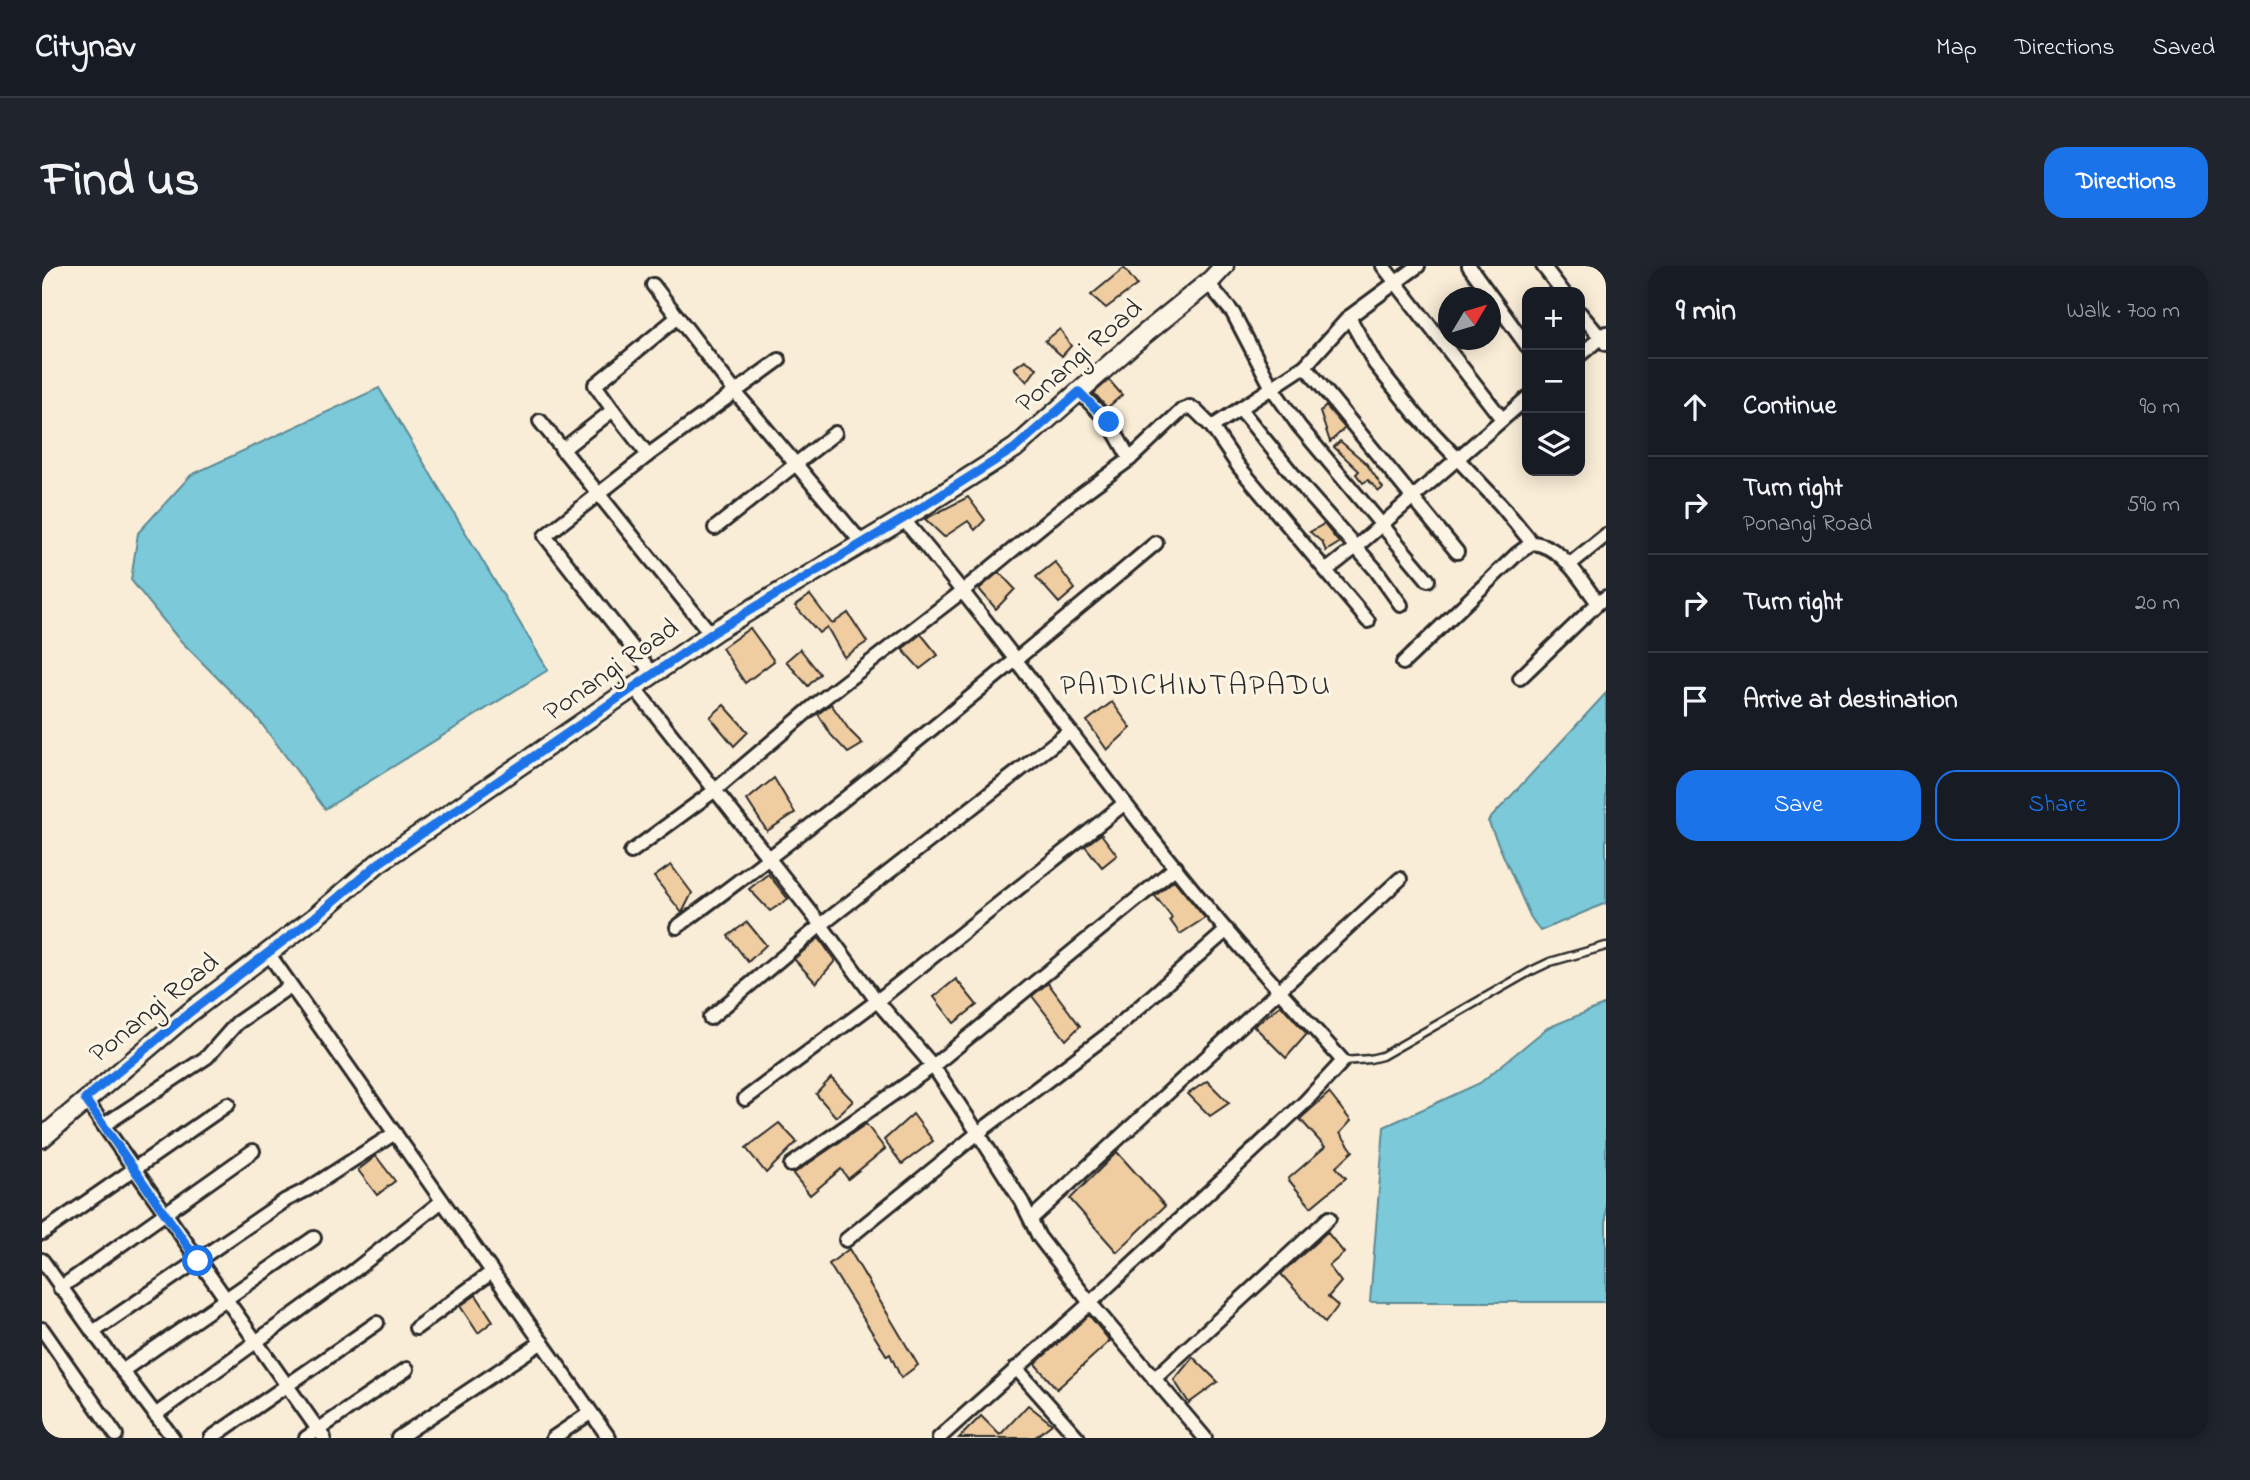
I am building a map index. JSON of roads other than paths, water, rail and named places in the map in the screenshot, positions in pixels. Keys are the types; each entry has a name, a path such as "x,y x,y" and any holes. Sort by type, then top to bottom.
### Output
{"street":[{"name":"Ponangi Road","path":"42,1138 189,1013 315,917 379,863 711,634 903,519 1015,448 1136,341 1208,283 1224,266"},
{"path":"1383,266 1502,419"},
{"path":"1212,427 1305,366 1349,317 1418,266"},
{"path":"1469,266 1522,339"},
{"path":"1543,266 1559,287"},
{"path":"1208,283 1233,313 1272,388 1299,426 1428,580"},
{"path":"653,285 736,393 862,543"},
{"path":"648,456 595,385 678,317"},
{"path":"1349,317 1375,364 1417,416 1532,543"},
{"path":"1585,318 1604,338 1585,351"},
{"path":"653,674 545,536 779,359"},
{"path":"1305,366 1457,552"},
{"path":"1079,392 1109,422 1130,459"},
{"path":"1327,570 1522,402"},
{"path":"631,852 714,790 816,705 964,590 1066,506 1130,459 1182,410 1190,407 1212,427 1239,467 1368,621"},
{"path":"1240,408 1401,605"},
{"path":"562,450 613,410"},
{"path":"540,421 711,634"},
{"path":"715,528 835,433"},
{"path":"903,519 964,590 1125,803 1227,930 1343,1061 1304,1103 1090,1303 939,1438"},
{"path":"1569,565 1606,535"},
{"path":"677,927 769,859 1156,543"},
{"path":"1403,663 1517,554 1532,543 1543,544 1569,565 1602,600 1520,678"},
{"path":"634,687 821,925 877,1001 933,1066 978,1133 1031,1219 1039,1237 1090,1303 1205,1438"},
{"path":"710,1017 821,925 1070,731"},
{"path":"745,1099 877,1001 1125,803"},
{"path":"791,1165 933,1066 1176,867"},
{"path":"1031,1219 1400,879"},
{"path":"846,1240 978,1133 1110,1033 1227,930"},
{"path":"268,953 609,1438"},
{"path":"104,1125 207,1057 237,1023 290,986"},
{"path":"85,1099 321,1434"},
{"path":"42,1233 228,1104"},
{"path":"93,1332 286,1200 308,1189 394,1133"},
{"path":"61,1288 253,1151"},
{"path":"155,1415 355,1270 442,1201"},
{"path":"1154,1379 1329,1218"},
{"path":"122,1371 314,1238"},
{"path":"42,1260 173,1438"},
{"path":"416,1328 492,1272"},
{"path":"211,1438 377,1323"},
{"path":"42,1329 116,1435"},
{"path":"398,1438 542,1342"},
{"path":"1016,1368 1078,1438"},
{"path":"306,1438 321,1434 407,1369"},
{"path":"553,1438 590,1413"}],"lane":[{"path":"1343,1061 1382,1056 1531,971 1550,962 1606,946"}],"water":[{"path":"379,388 548,670 325,809 258,719 177,637 131,580 138,533 191,475"},
{"path":"1606,693 1606,903 1540,931 1530,916 1488,821"},
{"path":"1606,1004 1606,1302 1370,1302 1384,1127 1480,1083 1547,1028"}],"district":[{"name":"PAIDICHINTAPADU","path":"1196,687"}]}
